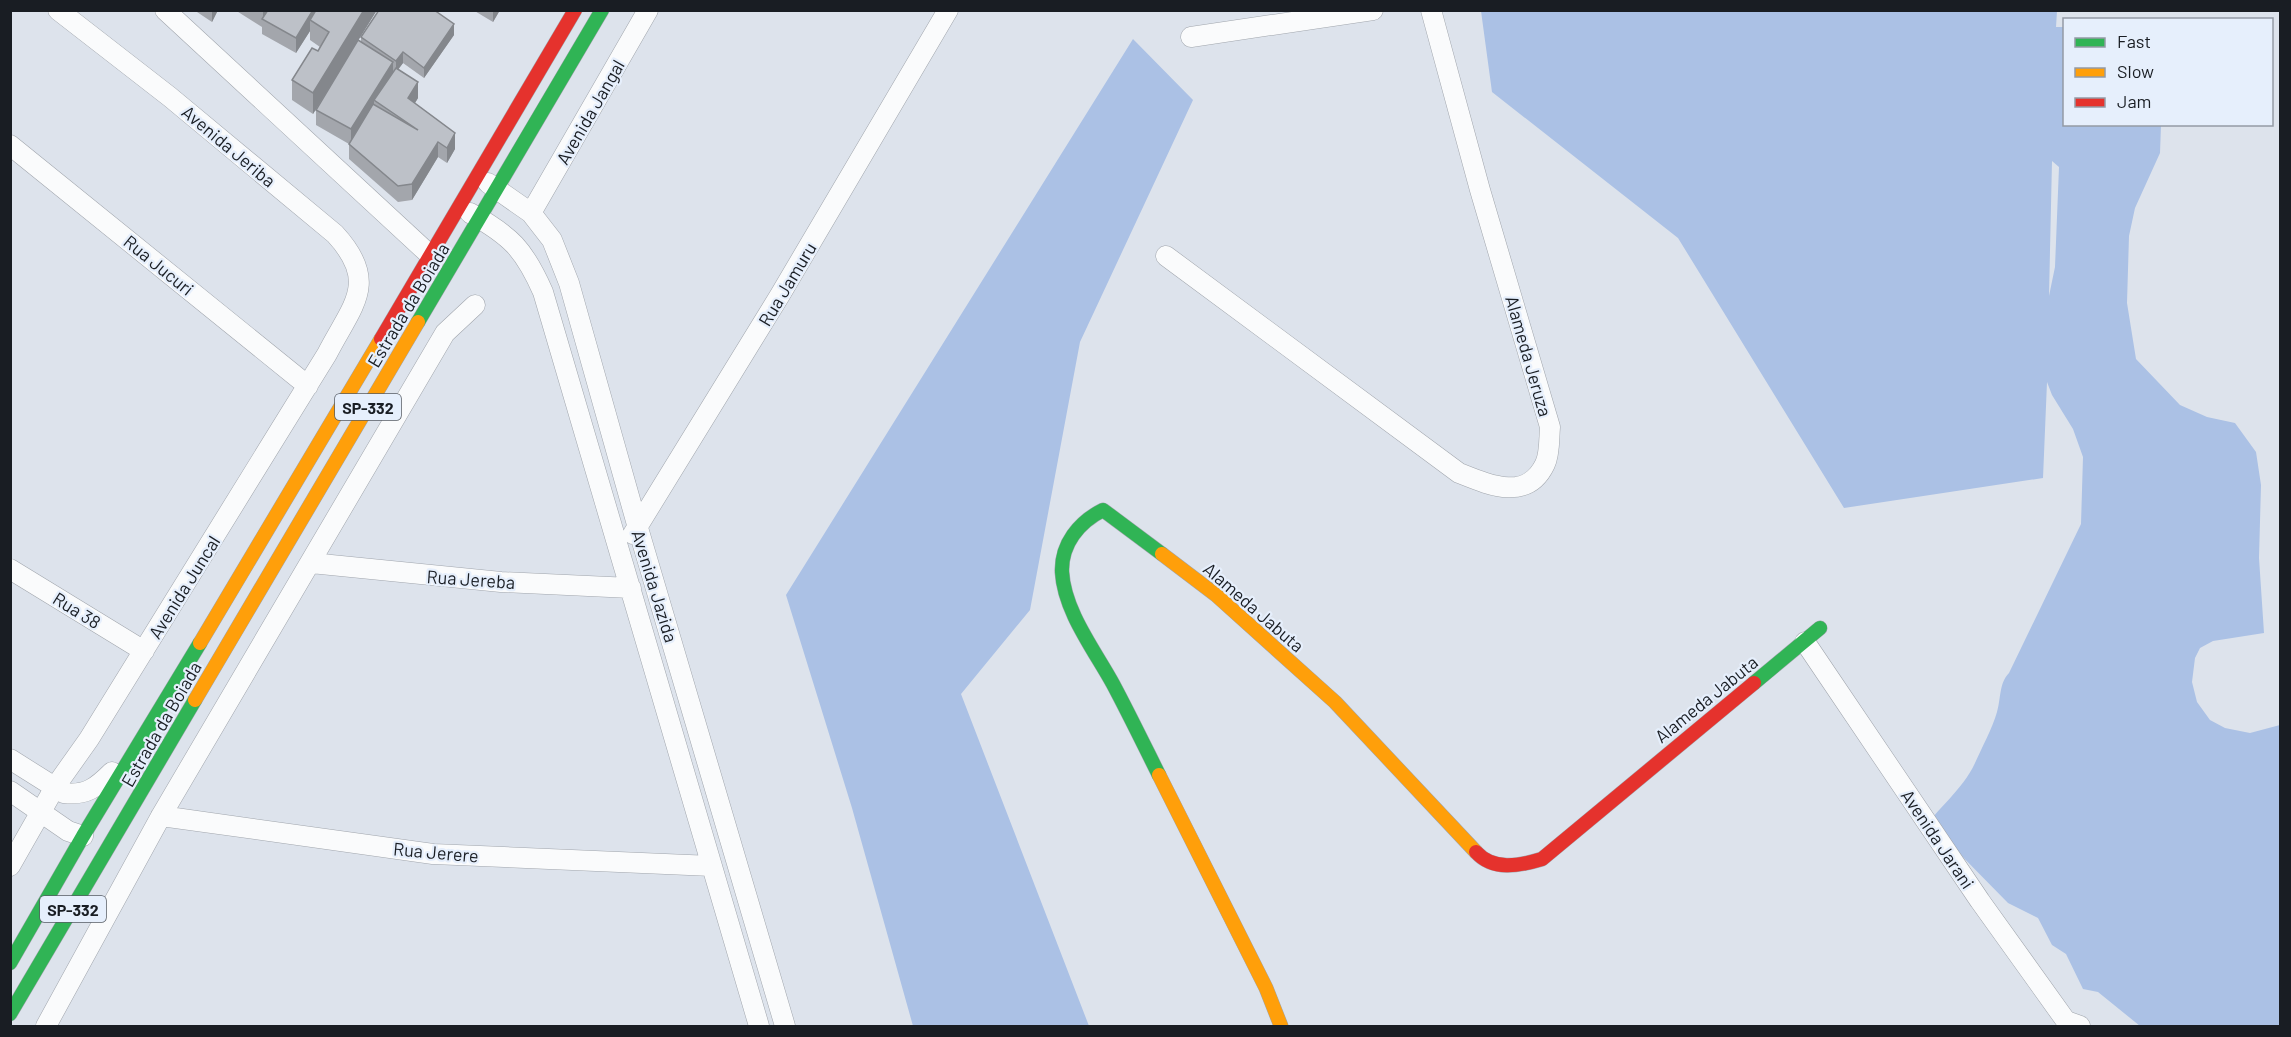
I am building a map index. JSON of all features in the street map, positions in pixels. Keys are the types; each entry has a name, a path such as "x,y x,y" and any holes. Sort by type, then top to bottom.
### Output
{"main road":[{"name":"Estrada da Boiada","path":"132,754 478,178 574,10"},
{"name":"Estrada da Boiada","path":"135,804 306,509 481,219 602,10"},
{"name":"Alameda Jabuta","path":"1281,1026 1148,752 1081,624 1067,591 1062,572 1065,548 1079,524 1091,515 1103,510 1216,595 1335,702 1485,862 1497,865 1516,867 1542,859 1820,628"},
{"name":"SP-332","path":"10,963 132,754"},
{"path":"83,836 108,834 135,804"},
{"name":"SP-332","path":"10,1014 135,804"}],"street":[{"name":"Avenida Jeriba","path":"58,10 170,97 335,234 351,251 360,271 354,306"},
{"path":"165,10 430,256"},
{"name":"Avenida Jangal","path":"531,213 648,10"},
{"name":"Rua Jamuru","path":"619,553 638,528 780,295 948,10"},
{"path":"1191,37 1373,10"},
{"name":"Alameda Jeruza","path":"1166,256 1460,473 1496,489 1514,489 1535,480 1546,463 1550,427 1431,10"},
{"name":"Rua Jucuri","path":"10,145 308,386"},
{"name":"Avenida Jazida","path":"478,178 498,189 531,213 552,240 569,283 638,528 785,1026"},
{"name":"Avenida Jazida","path":"459,208 504,233 529,260 543,292 759,1026"},
{"path":"46,1026 161,816 445,333 475,305"},
{"name":"Avenida Juncal","path":"10,866 55,787 89,739 144,651 308,386 354,306"},
{"name":"Rua Jereba","path":"311,563 490,581 631,588"},
{"name":"Rua 38","path":"10,569 144,651"},
{"name":"Avenida Jarani","path":"1804,642 2067,1025"},
{"path":"10,759 64,793 73,794 91,790 132,754"},
{"path":"10,791 41,810 68,831 83,836"},
{"name":"Rua Jerere","path":"161,816 433,854 713,866 713,858 720,850 737,861"}],"shaded area":[{"path":"1481,11 2057,11 2056,27 2063,27 2063,126 2161,126 2160,153 2135,208 2129,236 2127,303 2136,359 2180,405 2207,417 2235,423 2256,452 2261,485 2259,558 2264,633 2213,641 2200,648 2195,658 2192,682 2197,702 2210,720 2225,728 2250,733 2280,725 2280,1026 2140,1026 2098,992 2083,989 2066,954 2052,945 2038,918 2008,903 1951,845 1921,833 1970,773 1995,718 2003,681 2009,673 2081,524 2083,457 2073,429 2052,395 2047,382 2043,478 1844,508 1678,238 1492,92","holes":["2052,161 2059,167 2055,267 2049,296"]},
{"path":"1133,39 1193,100 1080,342 1030,610 961,694 1089,1026 913,1026 852,808 786,595"}],"building":[{"path":"268,10 313,10 296,38 262,19"},
{"path":"316,10 364,10 313,93 292,80 312,48 318,51 329,32 310,20"},
{"path":"379,10 434,10 454,24 424,68 403,52 396,61 361,37"},
{"path":"358,40 393,62 351,129 316,110"},
{"path":"396,68 418,82 408,98 455,133 447,148 438,142 412,184 398,186 349,144 373,104 418,130 374,100"}],"traffic: fast":[{"path":"418,322 602,10"},
{"path":"1159,775 1113,684 1074,616 1064,587 1062,562 1073,535 1086,521 1103,510 1162,554"},
{"path":"1754,683 1820,628"},
{"path":"10,963 83,836 200,643"},
{"path":"10,1014 195,700"}],"traffic: slow":[{"path":"195,700 418,322"},
{"path":"200,643 381,339"},
{"path":"1162,554 1216,595 1335,702 1476,852"},
{"path":"1159,775 1266,988 1281,1026"}],"traffic: jam":[{"path":"381,339 575,10"},
{"path":"1476,852 1490,862 1507,865 1524,864 1542,859 1754,683"}]}
